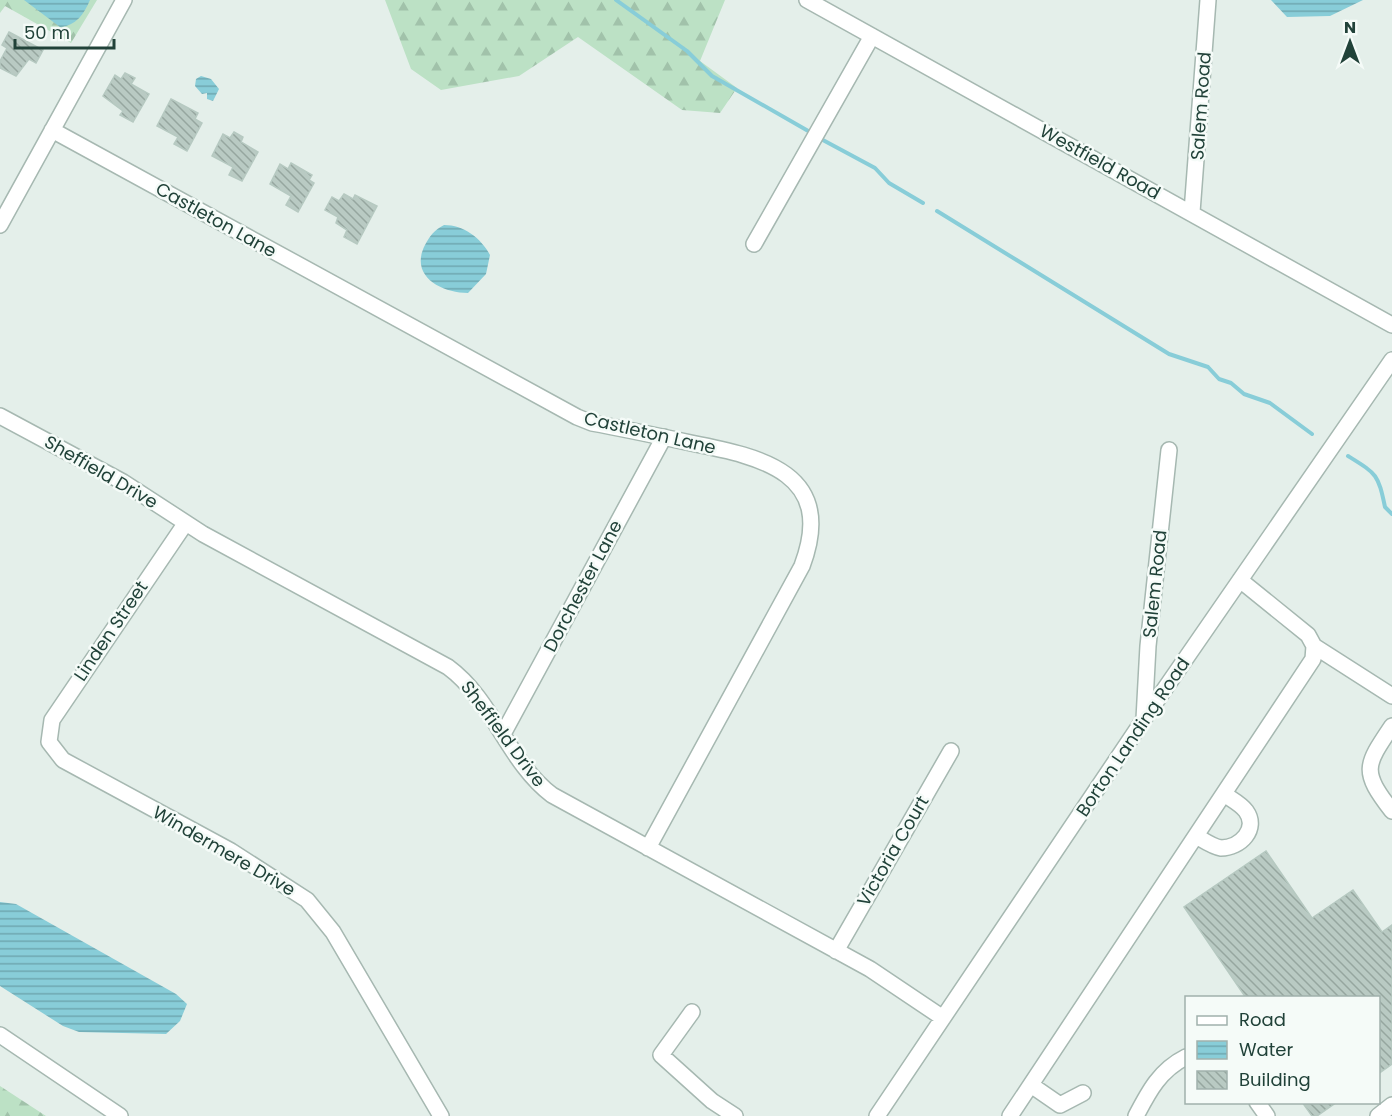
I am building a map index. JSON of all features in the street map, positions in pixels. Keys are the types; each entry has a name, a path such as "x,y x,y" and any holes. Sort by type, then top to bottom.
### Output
{"street":[{"path":"0,225 124,0"},
{"name":"Westfield Road","path":"807,0 1392,325"},
{"name":"Salem Road","path":"1192,212 1208,0"},
{"path":"753,244 872,36"},
{"name":"Castleton Lane","path":"52,130 577,417 592,423 756,458 788,476 800,490 808,508 811,531 801,566 648,848"},
{"name":"Borton Landing Road","path":"885,1113 943,1018 1144,719 1392,360"},
{"name":"Sheffield Drive","path":"0,416 123,482 185,524 448,667 463,679 531,776 545,789 870,969 943,1018"},
{"name":"Dorchester Lane","path":"503,734 664,437"},
{"name":"Salem Road","path":"1144,719 1148,646 1169,450"},
{"name":"Linden Street","path":"49,742 52,720 185,524"},
{"path":"1240,580 1308,635 1314,646 1392,696"},
{"path":"1010,1116 1313,659 1314,646"},
{"path":"1392,726 1370,758 1370,771 1375,789 1392,811"},
{"name":"Windermere Drive","path":"49,742 63,760 231,851 307,900 333,932 441,1116"},
{"name":"Victoria Court","path":"836,951 951,750"},
{"path":"1196,836 1219,848 1235,846 1247,837 1250,824 1247,812 1224,794"},
{"path":"692,1012 661,1055 712,1101 735,1116"},
{"path":"0,1035 120,1116"},
{"path":"1136,1116 1151,1086 1166,1070 1185,1058"},
{"path":"1031,1085 1060,1105 1083,1093"},
{"path":"1378,1116 1392,1105"}],"green space":[{"path":"0,0 97,0 71,43 5,6 0,13"},
{"path":"385,0 725,0 700,61 737,88 720,113 682,110 578,37 519,76 441,90 411,69"},
{"path":"0,1086 46,1116 0,1116"}],"water":[{"path":"24,0 90,0 79,18 71,24 60,27"},
{"path":"1271,0 1363,0 1330,16 1287,17"},
{"path":"201,76 211,79 219,89 213,101 207,99 207,93 202,94 195,86 196,79"},
{"path":"444,225 465,230 482,243 490,255 486,274 468,293 438,286 424,274 421,266 421,256 425,245"},
{"path":"0,902 16,904 176,994 187,1004 180,1021 166,1034 79,1032 63,1026 0,986"}],"building":[{"path":"9,32 43,50 36,63 29,59 16,76 0,68 0,61 7,48 2,45"},
{"path":"125,73 135,78 131,84 149,94 133,122 120,115 123,111 103,96 115,75 121,79"},
{"path":"171,99 198,113 195,119 202,123 187,151 174,144 178,137 157,126"},
{"path":"234,132 243,137 241,142 258,152 242,181 229,175 233,167 212,156 223,134 230,138"},
{"path":"291,163 312,175 309,180 314,183 298,212 286,205 291,196 270,184 280,164 288,169"},
{"path":"344,194 353,199 355,195 377,206 357,244 344,237 347,230 336,223 338,217 325,210 332,197 339,201"},
{"path":"1266,851 1312,918 1353,890 1382,932 1392,925 1392,1064 1380,1073 1380,996 1245,996 1184,907"},
{"path":"1303,1104 1334,1104 1317,1116 1312,1116"}],"waterway":[{"path":"616,0 687,51 712,76 810,132"},
{"path":"821,139 875,168 889,183 923,203"},
{"path":"937,211 1169,354 1208,367 1219,379 1231,383 1244,394 1270,403 1312,434"},
{"path":"1348,456 1375,476 1385,507 1392,514"}]}
